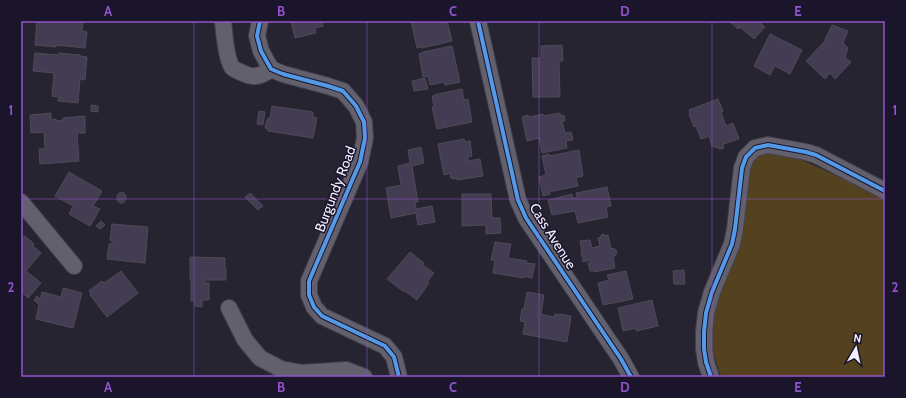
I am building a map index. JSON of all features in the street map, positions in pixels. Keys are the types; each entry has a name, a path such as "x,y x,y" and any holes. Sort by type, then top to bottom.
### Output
{"street":[{"path":"223,21 228,57 232,67 249,76 257,76 266,73 271,69 261,51 257,36 260,21"},
{"name":"Cass Avenue","path":"478,21 518,200 526,218 621,359 631,377"},
{"name":"Burgundy Road","path":"271,69 283,74 343,91 356,106 364,122 365,138 360,162 309,281 309,295 314,307 322,316 385,346 394,357 399,377"},
{"path":"710,377 704,349 706,314 712,292 732,244 742,168 746,157 754,148 768,145 816,155 885,191"},
{"path":"21,202 74,266"},
{"path":"229,308 245,340 260,358 281,369 302,372 346,370 364,377"}],"shaded area":[{"path":"763,152 791,155 885,198 885,377 721,377 713,353 712,317 748,162"}],"building":[{"path":"37,21 83,21 82,31 87,32 85,48 56,45 56,47 35,45"},
{"path":"291,21 322,21 323,26 315,28 316,33 295,38"},
{"path":"411,21 447,21 452,41 417,48"},
{"path":"729,21 758,21 765,27 754,39 740,27 738,29"},
{"path":"832,25 848,31 843,43 848,48 845,57 851,62 835,79 830,73 825,79 806,61 824,42"},
{"path":"770,34 802,50 790,74 775,66 770,75 754,66"},
{"path":"562,45 563,61 559,61 560,97 533,97 532,58 541,58 541,46"},
{"path":"452,46 460,82 445,85 444,82 430,85 428,76 423,77 419,54"},
{"path":"35,53 59,55 59,53 87,57 85,80 80,79 78,103 58,101 59,97 52,96 54,73 33,71"},
{"path":"425,78 428,89 414,91 412,81"},
{"path":"462,89 464,100 468,99 472,122 437,129 432,107 434,107 432,96"},
{"path":"718,99 723,111 721,112 726,126 733,123 739,139 723,144 724,148 721,149 712,146 709,136 701,139 689,114 689,110"},
{"path":"91,105 98,106 98,112 91,111"},
{"path":"272,106 313,112 313,117 317,118 313,138 268,131 265,126 268,118 270,118"},
{"path":"259,111 265,112 263,125 257,124"},
{"path":"51,113 51,120 56,119 56,121 63,120 63,118 85,116 85,133 77,133 79,161 40,164 39,149 45,149 44,132 31,133 30,115"},
{"path":"560,113 561,116 564,115 565,121 562,121 565,133 571,132 573,140 566,141 567,148 542,153 539,138 527,141 522,117 528,115 529,117"},
{"path":"464,139 465,142 470,141 472,156 468,157 468,161 480,159 483,176 457,180 457,177 455,179 451,178 451,173 444,175 438,144"},
{"path":"421,147 424,163 412,166 418,202 415,202 416,209 432,206 435,222 418,225 416,213 391,218 386,188 401,185 398,166 410,163 408,150"},
{"path":"579,150 583,176 576,178 578,186 549,192 550,194 543,196 539,177 546,175 542,156"},
{"path":"69,172 102,191 93,206 100,209 90,226 69,214 73,206 55,196"},
{"path":"607,187 611,206 606,207 608,217 578,223 575,211 552,215 548,200 572,194 573,198 577,197 576,193"},
{"path":"123,192 126,195 126,199 123,203 120,203 117,200 117,196 119,193"},
{"path":"250,193 263,206 258,210 245,197"},
{"path":"462,194 491,194 492,218 500,218 501,233 486,234 486,225 462,226"},
{"path":"101,221 105,225 100,229 96,226"},
{"path":"112,224 148,227 145,263 107,259 109,244 112,244 112,240 110,240"},
{"path":"604,234 605,236 608,235 611,249 613,248 616,250 617,253 613,256 615,268 594,272 590,271 588,263 592,262 591,260 583,262 580,241 590,240 592,248 600,246 598,238"},
{"path":"21,235 23,238 25,236 34,244 33,246 41,253 26,271 41,283 28,298 21,292"},
{"path":"495,242 511,244 508,258 535,264 532,278 493,273 495,260 491,260"},
{"path":"410,252 424,263 423,265 434,273 417,300 387,279"},
{"path":"190,257 225,258 226,280 205,280 205,283 209,283 209,300 202,300 202,307 195,306 195,301 191,301"},
{"path":"684,270 685,284 674,284 673,271"},
{"path":"121,271 138,293 107,317 90,295 91,294 89,291 102,281 104,283"},
{"path":"626,271 633,299 603,305 598,283 609,280 607,275"},
{"path":"63,288 82,293 73,328 36,319 39,305 34,300 37,296 40,299 42,292 61,297"},
{"path":"527,292 544,295 541,314 554,317 555,314 571,316 567,342 523,334 525,322 520,321"},
{"path":"652,300 658,326 636,331 636,328 623,331 618,308"}],"cycle path":[{"path":"260,21 257,36 261,51 271,69 283,74 343,91 356,106 364,122 365,138 360,162 309,281 309,295 314,307 322,316 385,346 394,357 399,377"},
{"path":"478,21 518,200 526,218 621,359 631,377"},
{"path":"711,377 706,362 704,349 706,313 712,292 732,244 742,168 746,157 755,148 768,145 806,152 816,155 885,191"}]}
